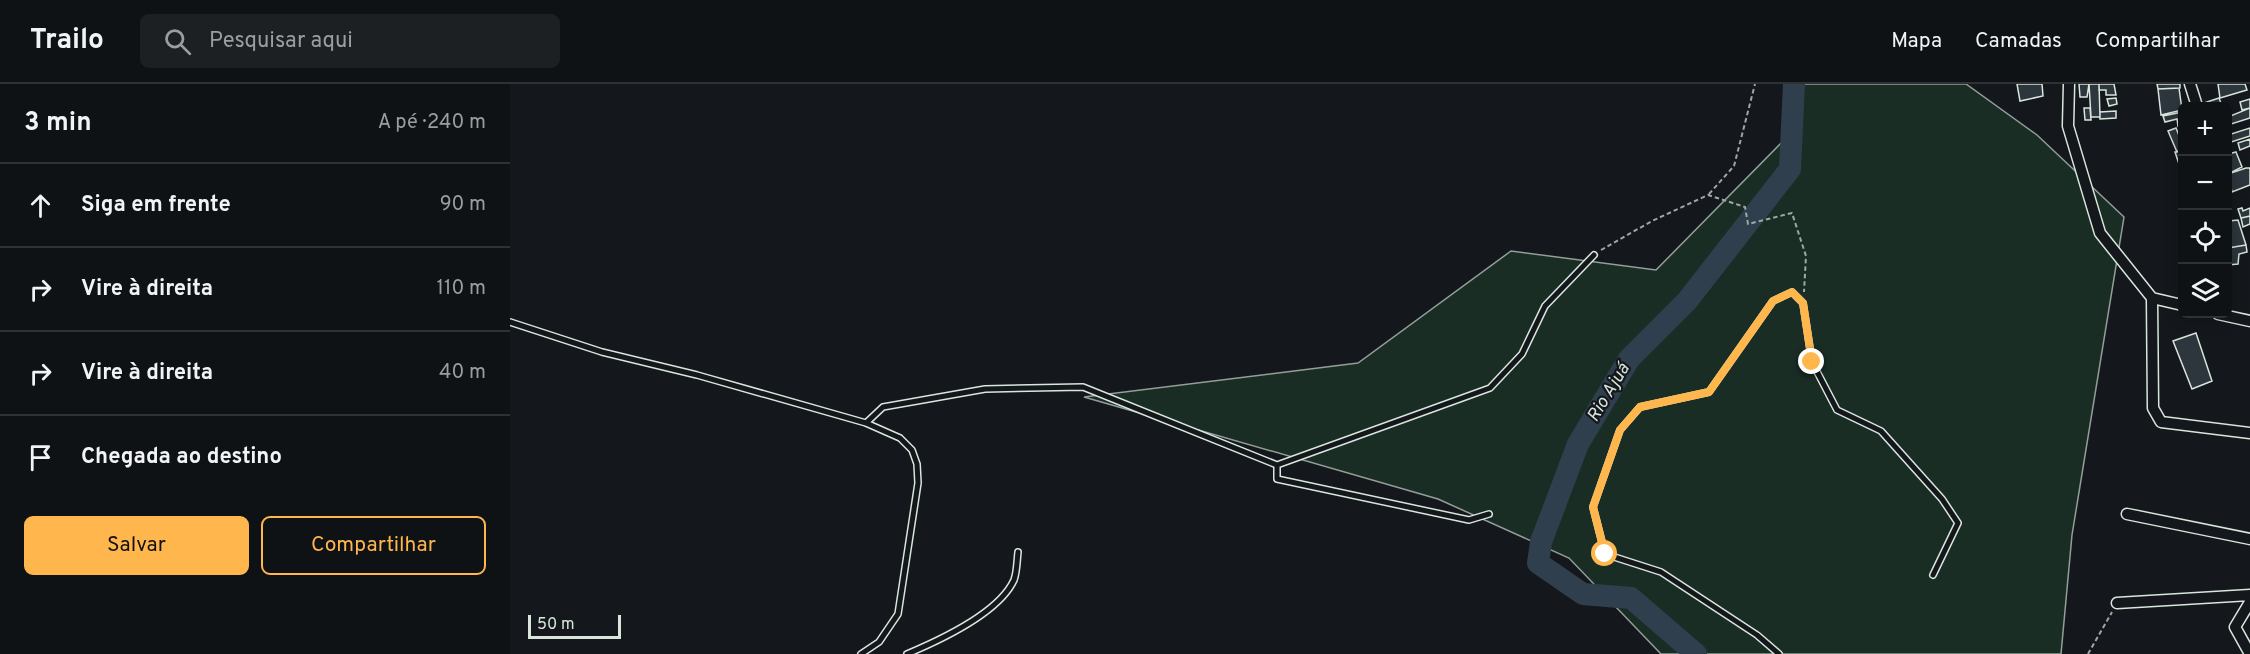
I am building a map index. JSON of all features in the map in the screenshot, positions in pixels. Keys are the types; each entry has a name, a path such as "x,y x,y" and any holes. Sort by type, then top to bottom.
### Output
{"street":[{"path":"2069,84 2068,126 2100,233 2152,298 2153,408 2161,422 2250,433"},
{"path":"2190,84 2196,102"},
{"path":"2152,298 2178,304"},
{"path":"2232,317 2250,321"},
{"path":"2127,514 2250,539"},
{"path":"2116,603 2250,596"},
{"path":"2250,602 2235,627 2250,654"}],"lane":[{"path":"866,423 883,407 985,389 1083,387 1276,465 1490,388 1522,354 1545,306 1594,255"},
{"path":"1779,654 1757,634 1660,572 1605,554 1593,507 1620,430 1640,407 1709,392 1773,301 1792,292 1803,303 1812,362 1837,410 1881,431 1942,499 1958,523 1933,575"},
{"path":"510,321 602,352 697,375 866,423 900,438 912,450 917,464 918,483 898,614 879,642 861,654"},
{"path":"1276,465 1277,479 1469,520 1489,514"},
{"path":"907,654 945,638 996,603 1014,580 1018,552"}],"path":[{"path":"1594,255 1652,221 1708,195 1734,166 1755,84"},
{"path":"1708,195 1745,207 1748,224 1792,213 1806,256 1803,303"},
{"path":"2088,654 2116,603"}],"green space":[{"path":"1795,84 1966,84 2037,135 2124,217 2072,535 2061,654 1661,654 1569,558 1438,499 1084,397 1358,363 1511,251 1656,270 1786,138"}],"building":[{"path":"2017,84 2042,84 2043,96 2020,101"},
{"path":"2079,84 2089,84 2087,97 2080,97"},
{"path":"2089,84 2099,84 2100,117 2091,117"},
{"path":"2099,84 2114,84 2116,95 2106,95 2106,90 2099,90"},
{"path":"2157,84 2180,84 2180,88 2158,89"},
{"path":"2218,84 2245,84 2247,90 2220,98"},
{"path":"2179,88 2181,102 2178,102 2178,111 2161,115 2158,89"},
{"path":"2116,98 2117,104 2109,106 2107,99"},
{"path":"2219,98 2220,102 2207,102"},
{"path":"2250,99 2250,108 2242,110 2240,102"},
{"path":"2084,108 2090,108 2091,120 2085,120"},
{"path":"2250,108 2250,118 2232,124 2232,115"},
{"path":"2116,111 2116,118 2100,119 2100,112"},
{"path":"2178,113 2178,126 2177,119 2165,122 2163,116"},
{"path":"2176,128 2178,152 2177,152 2168,131"},
{"path":"2250,128 2250,136 2232,142 2232,134"},
{"path":"2250,139 2250,146 2240,150 2238,143"},
{"path":"2236,152 2242,167 2232,172 2232,156 2232,153"},
{"path":"2250,168 2250,185 2232,192 2232,173"},
{"path":"2242,208 2243,211 2250,208 2250,216 2241,218 2238,209"},
{"path":"2250,216 2250,224 2243,227 2241,218"},
{"path":"2238,220 2246,245 2232,247 2232,221"},
{"path":"2246,245 2247,252 2239,254 2238,264 2232,265 2232,247"},
{"path":"2196,333 2212,381 2192,389 2173,341"}],"waterway":[{"name":"Rio Ajuá","path":"1696,654 1631,598 1583,594 1538,563 1541,542 1578,444 1629,359 1687,301 1790,169 1794,84"}],"route":[{"path":"1605,554 1593,507 1620,430 1640,407 1709,392 1773,301 1792,292 1803,303 1806,340 1812,362"}]}
